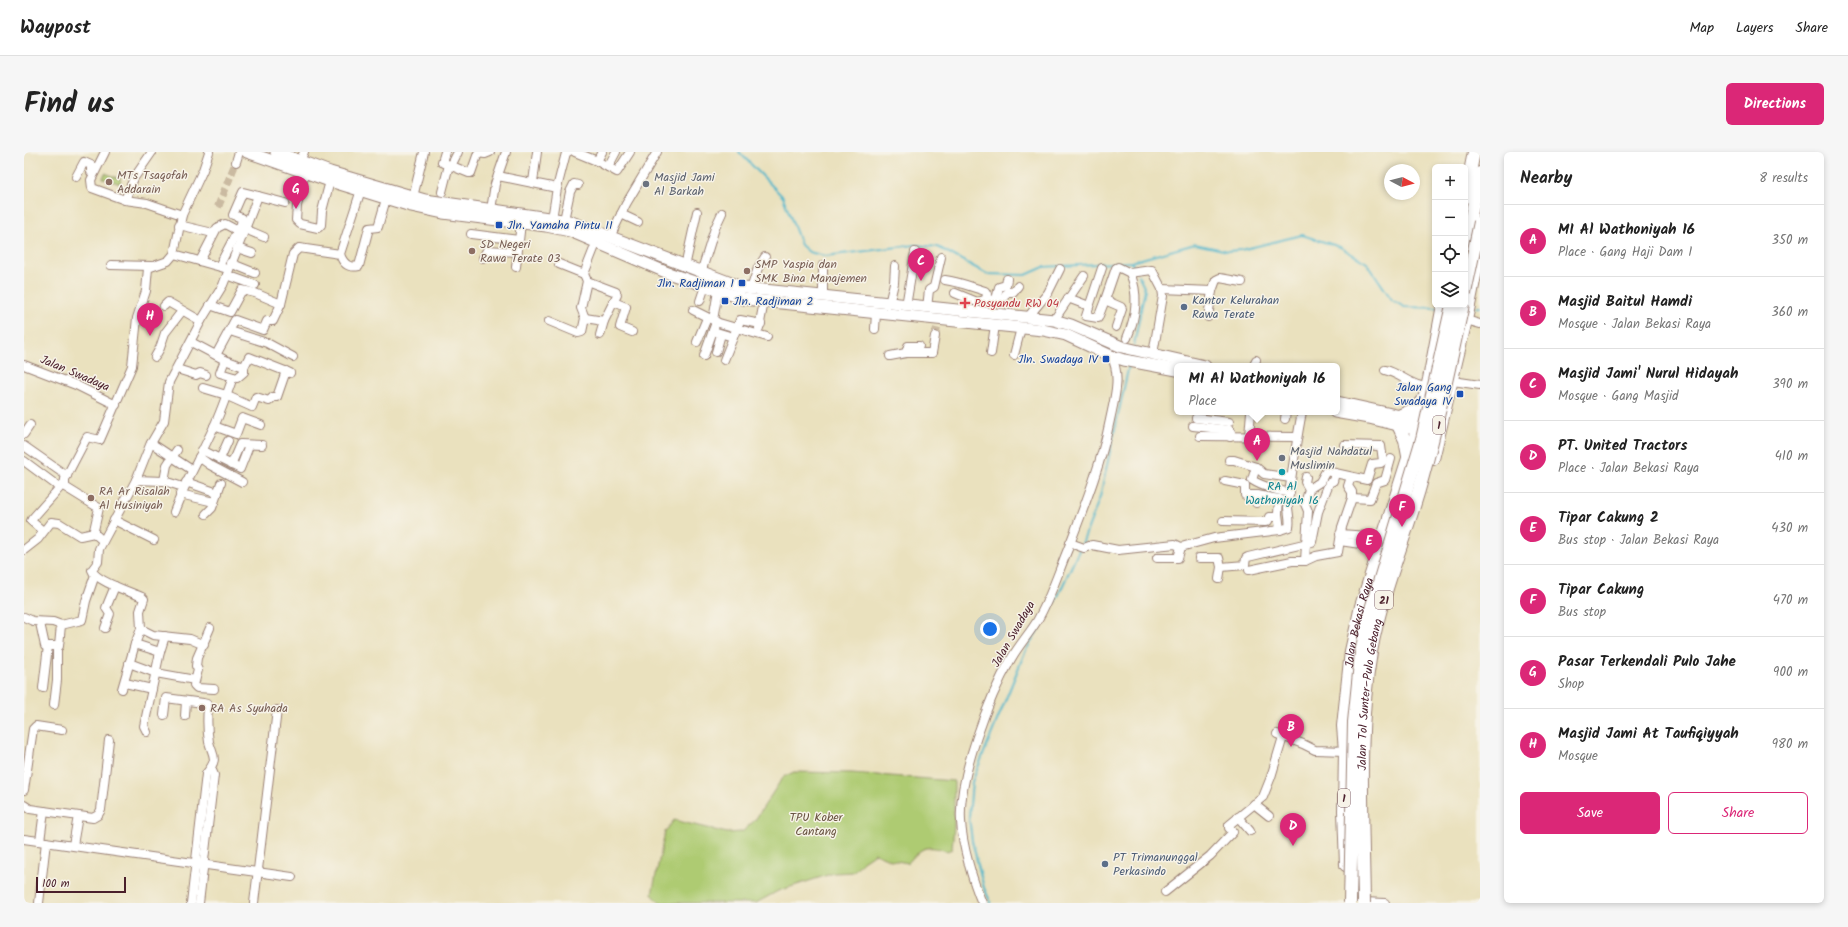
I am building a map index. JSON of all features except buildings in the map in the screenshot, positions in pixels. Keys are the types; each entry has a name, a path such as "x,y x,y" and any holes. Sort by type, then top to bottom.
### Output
{"highway":[{"path":"1468,183 1474,152"},
{"path":"1467,236 1480,173"},
{"path":"1471,292 1480,222"},
{"name":"Jalan Bekasi Raya","path":"1364,903 1366,736 1373,666 1391,588 1425,486 1453,381 1480,250"},
{"name":"Jalan Bekasi Raya","path":"1345,903 1346,751 1344,726 1349,662 1361,606 1384,538 1418,425 1427,389 1442,308"},
{"name":"Jalan Tol Sunter–Pulo Gebang","path":"1350,903 1354,722 1361,652 1370,611 1422,439 1451,308"},
{"name":"Jalan Tol Sunter–Pulo Gebang","path":"1364,903 1364,726 1366,689 1372,652 1379,616 1427,460 1461,308"},
{"name":"Jalan Bekasi Raya","path":"1439,430 1450,378 1456,366"},
{"path":"1407,460 1405,440 1400,420 1415,409 1424,398 1427,389"},
{"path":"1349,662 1373,666"}],"main road":[{"path":"276,152 302,157 452,210 557,228 597,241 668,273 744,299 876,313 937,328 995,325 1043,330 1066,336 1111,356 1124,360 1149,357 1186,363"},
{"path":"254,153 330,181 386,199 434,212 452,210 491,210 564,220 701,273 751,289 1054,320 1071,325 1114,344 1127,343 1149,357 1174,369"},
{"path":"1111,356 1114,344"},
{"path":"1340,403 1355,410 1439,430"},
{"path":"1340,412 1355,410"}],"street":[{"path":"105,152 91,180 92,188 125,200 147,203 182,215"},
{"path":"125,200 134,178 152,152"},
{"path":"111,265 151,266 168,261 174,254 182,215 203,170 209,152"},
{"path":"236,162 239,152"},
{"path":"413,197 424,152"},
{"path":"445,152 442,162 471,173 478,152 485,154 490,152"},
{"path":"442,192 450,165 458,152"},
{"path":"491,210 495,184 506,152"},
{"path":"533,182 537,152"},
{"path":"552,219 565,152"},
{"path":"575,152 619,172 630,152"},
{"path":"597,161 602,152"},
{"path":"608,167 616,152"},
{"path":"610,237 621,214 657,152"},
{"path":"76,177 84,162 90,165 91,172 94,173"},
{"path":"498,176 557,188"},
{"path":"303,181 297,206 296,220 300,224 318,228 321,225 323,205 330,181"},
{"path":"564,220 570,192 574,184 578,185"},
{"path":"361,190 340,254 345,264 359,266 369,228 378,227 386,199"},
{"path":"219,266 230,243 242,230 242,219 233,214 242,194 245,192 285,203"},
{"path":"152,689 124,686 129,663 141,629 140,611 144,600 138,595 115,586 95,575 92,570 98,562 99,549 136,480 151,443 164,421 170,382 201,321 210,305 216,299 237,248 242,230 258,196"},
{"path":"685,267 697,212"},
{"path":"701,273 715,228 722,213"},
{"path":"621,214 638,222"},
{"path":"516,267 521,223"},
{"path":"200,261 216,228 223,224 264,237"},
{"path":"180,225 214,233"},
{"path":"471,234 519,240"},
{"path":"549,321 580,333 585,318 581,308 586,278 597,241"},
{"path":"237,248 252,253"},
{"path":"216,355 230,332 235,320 263,330 267,321 273,321 281,304 293,254 300,248 340,254"},
{"path":"483,258 488,250 517,252"},
{"path":"906,306 915,252"},
{"path":"174,254 229,269 255,273"},
{"path":"927,308 929,290 934,287 941,256"},
{"path":"751,289 758,268 765,257"},
{"path":"559,264 616,292 617,295 604,321 600,335"},
{"path":"823,265 823,297"},
{"path":"43,531 31,521 32,519 63,482 87,437 101,439 132,366 138,310 146,291 148,268 151,266"},
{"path":"889,304 894,283 895,266"},
{"path":"1102,268 1086,316 1098,318 1116,268 1118,267 1131,273 1148,270 1153,271 1162,289 1163,296 1149,357"},
{"path":"229,269 256,285"},
{"path":"1028,317 1048,293 1060,269"},
{"path":"1127,343 1136,294 1131,273"},
{"path":"1054,320 1084,276"},
{"path":"1208,316 1212,292 1216,280 1220,278 1242,282"},
{"path":"983,312 999,287 1006,286 1007,279"},
{"path":"945,280 964,283 967,286 985,291 990,299"},
{"path":"700,302 705,286"},
{"path":"960,310 959,295 977,302 990,299 1002,301 1006,293 1013,292 1018,286"},
{"path":"1162,289 1212,292"},
{"path":"210,305 230,312 240,291 242,290 281,304"},
{"path":"697,342 712,320 715,312 714,304 718,291"},
{"path":"1068,298 1090,306"},
{"path":"1105,300 1122,309 1116,327"},
{"path":"757,335 761,324 764,301"},
{"path":"164,306 168,302 201,321"},
{"path":"614,302 626,307 620,327 632,332"},
{"path":"693,310 712,320 766,337"},
{"path":"155,357 165,333 182,311"},
{"path":"875,329 876,313"},
{"path":"585,318 604,321"},
{"path":"1467,318 1480,324"},
{"path":"704,356 713,331 712,320"},
{"path":"724,360 733,337 738,329 740,320 761,324"},
{"path":"991,353 995,325"},
{"path":"890,356 906,353 932,353 937,328"},
{"path":"1014,355 1021,328"},
{"path":"713,331 733,337"},
{"path":"230,332 267,343 293,357"},
{"path":"716,352 721,334"},
{"path":"191,342 225,360 244,367"},
{"path":"906,353 908,346 919,346"},
{"name":"Jalan Swadaya","path":"982,903 966,848 960,820 962,798 968,768 990,703 1011,659 1037,621 1053,586 1077,546 1086,505 1106,442 1118,372 1116,364 1111,356"},
{"path":"202,388 252,407 256,397 271,400 273,397 276,397 288,372 249,357 244,367 244,372 239,378 233,377 220,373 225,360"},
{"name":"Jalan Swadaya","path":"24,365 76,385 116,405"},
{"path":"177,369 196,375 200,373 206,376"},
{"path":"1385,370 1397,373 1413,384 1427,389"},
{"path":"174,512 183,488 214,426 233,377"},
{"path":"1453,381 1480,385"},
{"path":"1249,436 1251,415"},
{"path":"1077,546 1092,545 1118,550 1175,544 1181,547 1214,538 1280,530 1289,527 1288,502 1301,415"},
{"path":"1200,416 1229,422"},
{"path":"214,426 236,434 242,418 261,425"},
{"path":"24,434 30,425"},
{"path":"1193,426 1230,430 1230,437"},
{"path":"1200,436 1297,437"},
{"path":"220,459 228,441"},
{"path":"151,443 174,453 192,470"},
{"path":"201,453 220,459 231,465 240,444 249,446 262,445"},
{"path":"1344,444 1381,446 1387,458 1385,480 1376,483 1370,499 1352,498"},
{"path":"24,446 63,482 65,487 99,508 94,533"},
{"path":"164,481 167,464 174,453"},
{"path":"201,453 210,465 242,482"},
{"path":"1387,458 1407,460"},
{"path":"1305,561 1308,511 1305,504 1309,489 1320,482 1326,471 1367,480 1372,464 1382,463 1387,458"},
{"path":"1229,460 1234,460 1256,467 1264,474 1291,478"},
{"path":"24,461 63,482"},
{"path":"1256,467 1252,480 1273,489 1290,493"},
{"path":"1221,567 1244,565 1246,558 1248,557 1314,541 1318,512 1329,483 1333,481 1335,473"},
{"path":"1306,477 1305,482 1309,489"},
{"path":"1249,570 1305,561 1316,556 1338,552 1340,537 1352,498 1352,492 1348,486 1351,477"},
{"path":"136,480 164,481 214,502"},
{"path":"1225,481 1245,486 1246,495 1256,499 1288,502"},
{"path":"206,514 212,508 221,483"},
{"path":"183,488 218,492"},
{"path":"1279,500 1278,517 1280,530"},
{"path":"1223,521 1266,522 1268,521 1269,517 1278,517"},
{"path":"114,520 154,540"},
{"path":"24,550 38,539 51,522 55,521 80,536 94,533"},
{"path":"94,533 103,542"},
{"path":"1340,537 1384,538"},
{"path":"1340,537 1367,545"},
{"path":"1158,558 1178,558 1181,547"},
{"path":"1199,558 1219,558 1221,567 1219,578"},
{"path":"24,616 29,620 40,623 53,622 61,624 82,620 86,601 95,575"},
{"path":"105,628 110,614 106,608 115,586"},
{"path":"40,623 43,645 57,646"},
{"path":"54,705 57,680 57,646 60,643 61,624"},
{"path":"210,628 204,645 197,658 196,666 198,670 194,687 214,689"},
{"path":"141,629 153,635 190,639 204,645"},
{"path":"147,732 144,726 160,652 165,636"},
{"path":"135,644 160,652"},
{"path":"44,688 48,646"},
{"path":"129,663 156,672 195,680"},
{"path":"164,714 166,698 207,704 206,724 209,743 214,754 211,768 214,775 200,864 199,903"},
{"path":"185,716 186,701"},
{"path":"254,903 277,710"},
{"path":"24,790 33,729 36,726 62,730"},
{"path":"1165,892 1220,846 1233,832 1229,828 1230,825 1263,797 1271,777 1280,736 1315,750 1346,751"},
{"path":"24,806 30,810 93,818 98,815 101,810 109,740"},
{"path":"1254,804 1269,816"},
{"path":"39,903 44,811"},
{"path":"73,845 78,816"},
{"path":"1238,818 1250,831"},
{"path":"24,838 292,877"},
{"path":"191,903 200,864"},
{"path":"1364,903 1385,903"}],"green space":[{"path":"105,173 121,179 120,184 103,178"},
{"name":"TPU Kober Cantang","path":"794,772 852,773 954,781 954,826 952,849 947,851 934,848 925,848 917,853 908,863 891,860 875,853 863,861 853,872 834,873 778,891 756,903 660,903 652,894 665,832 674,820 727,833 742,832 755,820 783,777"}],"waterway":[{"path":"739,152 783,197 801,245 809,252 825,256 915,245 938,247 987,274 1026,275 1044,267 1131,262 1135,269"},
{"path":"1131,262 1195,244 1228,251 1241,250 1302,235 1340,247 1367,263 1392,300 1404,307 1432,308"},
{"path":"1134,345 1145,289 1138,275"},
{"path":"1473,307 1480,307"},
{"path":"1082,544 1100,497 1129,365"},
{"path":"991,903 984,888 972,841 969,817 972,782 1025,652 1058,596 1080,548"}],"tunnel":[{"path":"218,207 236,162"},
{"path":"935,336 937,328"}],"place":[{"name":"MTs Tsaqofah Addarain","path":"109,182"},
{"name":"Masjid Jami Al Barkah","path":"646,184"},
{"name":"Pasar Terkendali Pulo Jahe","path":"296,209"},
{"name":"Jln. Yamaha Pintu II","path":"499,225"},
{"name":"SD Negeri Rawa Terate 03","path":"472,251"},
{"name":"SMP Yaspia dan SMK Bina Manajemen","path":"747,271"},
{"name":"Masjid Jami' Nurul Hidayah","path":"921,281"},
{"name":"Jln. Radjiman 1","path":"742,283"},
{"name":"Jln. Radjiman 2","path":"725,301"},
{"name":"Posyandu RW 04","path":"965,303"},
{"name":"Kantor Kelurahan Rawa Terate","path":"1184,307"},
{"name":"Masjid Jami At Taufiqiyyah","path":"150,336"},
{"name":"Jln. Swadaya IV","path":"1106,359"},
{"name":"Jalan Gang Swadaya IV","path":"1460,394"},
{"name":"Masjid Nahdatul Muslimin","path":"1282,458"},
{"name":"MI Al Wathoniyah 16","path":"1257,461"},
{"name":"RA Al Wathoniyah 16","path":"1282,472"},
{"name":"RA Ar Risalah Al Husiniyah","path":"91,498"},
{"name":"Tipar Cakung","path":"1402,527"},
{"name":"Tipar Cakung 2","path":"1369,561"},
{"name":"RA As Syuhada","path":"202,708"},
{"name":"Masjid Baitul Hamdi","path":"1291,747"},
{"name":"PT. United Tractors","path":"1293,846"},
{"name":"PT Trimanunggal Perkasindo","path":"1105,864"}]}
